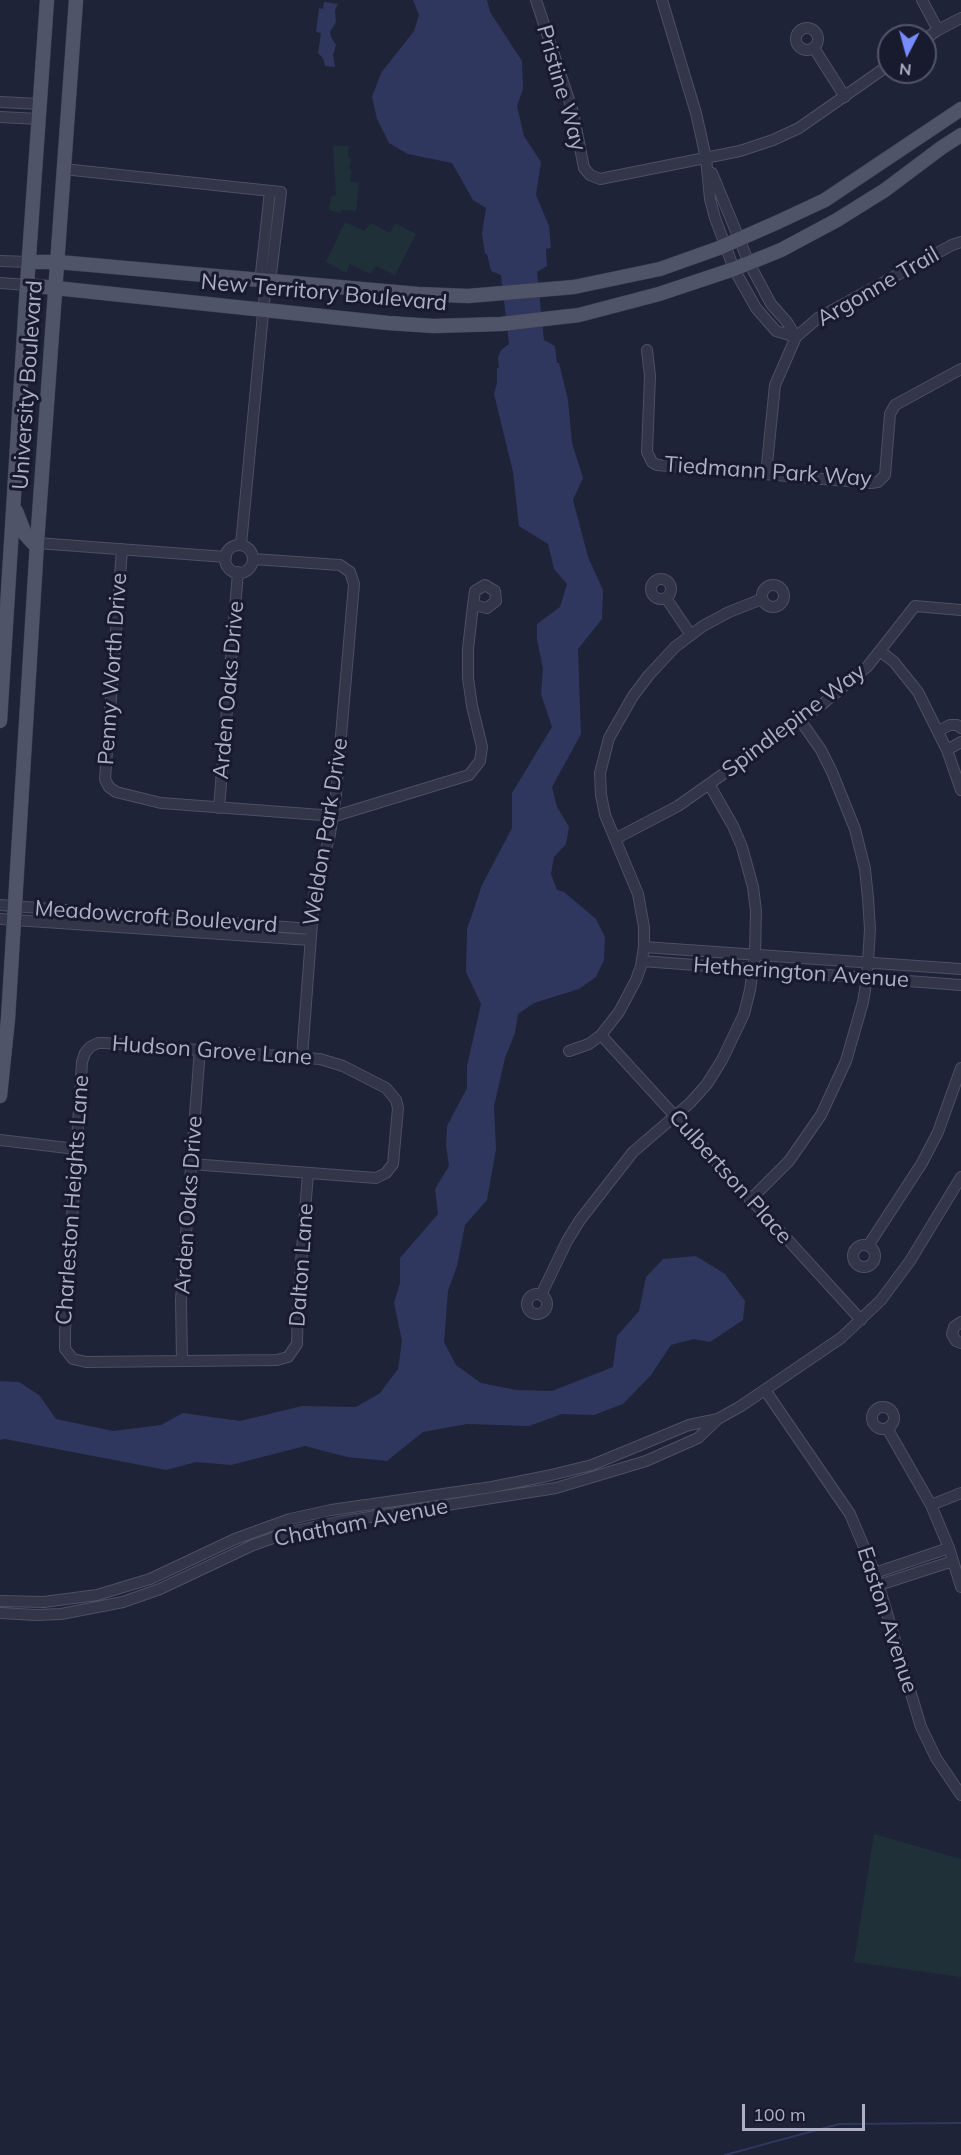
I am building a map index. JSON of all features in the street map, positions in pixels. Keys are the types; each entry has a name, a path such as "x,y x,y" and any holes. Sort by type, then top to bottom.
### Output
{"main road":[{"name":"University Boulevard","path":"0,722 47,0"},
{"name":"University Boulevard","path":"0,1096 8,1019 10,915 76,0"},
{"name":"New Territory Boulevard","path":"29,262 58,262 418,294 468,296 574,287 640,274 732,242 825,200 961,109"},
{"name":"New Territory Boulevard","path":"27,285 434,326 501,324 579,315 659,294 734,269 781,250 837,220 961,135"},
{"path":"14,503 25,534 33,543 37,543"}],"street":[{"name":"Pristine Way","path":"536,0 573,112 584,168 590,175 604,180 706,159"},
{"path":"662,0 696,113 706,159 710,199 732,242 749,263 771,304 787,322 796,337"},
{"path":"921,0 938,30 961,18"},
{"path":"814,48 845,97"},
{"path":"706,159 741,152 799,128 877,74"},
{"path":"0,102 40,104"},
{"path":"0,117 39,119"},
{"path":"63,169 275,191 271,229 271,274 266,282 241,545"},
{"path":"732,242 734,269 756,309 776,331 796,337"},
{"name":"Argonne Trail","path":"766,474 775,385 796,337 818,318 961,242"},
{"name":"New Territory Boulevard","path":"0,261 29,262"},
{"name":"New Territory Boulevard","path":"0,284 27,285"},
{"name":"Tiedmann Park Way","path":"647,350 650,376 647,452 652,462 662,467 878,482 885,475 890,414 895,405 961,369"},
{"path":"37,543 226,557"},
{"path":"241,545 250,549 253,559 249,568 238,572 228,567 226,557 230,548 241,545"},
{"name":"Penny Worth Drive","path":"122,549 105,774 109,787 120,793 161,803 219,808"},
{"name":"Weldon Park Drive","path":"253,559 340,565 350,572 354,588 333,817 315,886 302,1056"},
{"name":"Arden Oaks Drive","path":"219,808 238,572"},
{"path":"666,598 691,636"},
{"path":"569,1051 589,1044 601,1035 628,997 642,961 644,947 642,909 638,894 605,815 601,795 600,773 609,738 633,696 675,647 729,612 762,599"},
{"path":"219,808 333,817 462,778 474,770 480,761 481,740 472,706 468,678 468,649 473,605"},
{"name":"Spindlepine Way","path":"615,839 678,806 847,684 867,667 915,606 961,610"},
{"path":"880,651 894,662 918,692 947,750 961,790"},
{"path":"750,1200 789,1161 821,1115 849,1053 867,978 868,898 865,869 855,830 821,750 800,720"},
{"path":"938,731 957,724 961,728"},
{"path":"947,750 961,742"},
{"path":"541,1296 567,1241 615,1173 633,1152 675,1117 707,1084 722,1060 744,1014 755,955 756,911 748,868 733,826 709,784"},
{"name":"Meadowcroft Boulevard","path":"0,905 10,915 311,935"},
{"name":"Hetherington Avenue","path":"644,947 961,969"},
{"name":"Hetherington Avenue","path":"642,961 961,985"},
{"name":"Culbertson Place","path":"601,1035 861,1320"},
{"name":"Hudson Grove Lane","path":"92,1045 105,1043 200,1049 302,1056 327,1060 386,1088 394,1096 398,1108 394,1156 391,1167 386,1173 369,1178 308,1173"},
{"name":"Charleston Heights Lane","path":"92,1045 85,1053 82,1062 65,1349 76,1361 182,1361"},
{"name":"Arden Oaks Drive","path":"182,1361 181,1300 200,1049"},
{"path":"868,1246 904,1192 938,1132 961,1068"},
{"path":"0,1140 76,1149"},
{"path":"191,1164 308,1173"},
{"name":"Dalton Lane","path":"182,1361 278,1360 290,1354 297,1344 308,1173"},
{"name":"Chatham Avenue","path":"0,1613 36,1615 79,1611 123,1602 160,1589 253,1545 290,1532 338,1522 556,1488 646,1461 698,1438 718,1419 841,1338 861,1320 881,1300 910,1261 961,1177"},
{"path":"961,1322 954,1327 952,1334 956,1341 961,1343"},
{"name":"Easton Avenue","path":"765,1390 850,1514 875,1573 921,1727 936,1758 961,1794"},
{"name":"Chatham Avenue","path":"0,1601 62,1601 106,1593 150,1579 235,1539 290,1519 331,1510 492,1487 547,1476 592,1465 689,1425 718,1419"},
{"path":"886,1428 932,1505 961,1587"},
{"path":"932,1505 961,1493"},
{"path":"875,1573 949,1548"},
{"path":"879,1585 953,1561"},
{"path":"15,1602 15,1615"}],"shaded area":[{"path":"333,146 349,146 348,157 351,159 349,169 352,170 350,181 359,183 356,211 341,210 341,213 329,210 331,196 336,195"},
{"path":"345,222 364,231 371,223 390,233 395,223 416,234 395,275 376,266 370,274 350,264 346,273 326,262"},
{"path":"874,1834 961,1859 961,1977 854,1962"}],"water":[{"path":"413,0 487,0 490,12 522,61 523,89 517,106 524,136 541,162 536,195 549,226 551,248 546,249 547,266 537,272 544,340 555,346 557,363 559,363 568,400 572,443 583,478 573,500 588,557 603,590 602,619 578,649 581,734 552,787 557,807 569,827 566,844 554,857 551,874 557,890 564,892 596,919 605,937 604,960 596,977 579,989 534,1003 518,1014 515,1033 505,1058 494,1106 496,1149 487,1200 465,1225 457,1266 448,1291 444,1342 456,1365 481,1383 516,1390 552,1391 613,1367 617,1336 639,1311 646,1277 663,1259 696,1256 725,1274 745,1301 743,1320 710,1342 693,1339 671,1345 651,1375 623,1404 594,1415 562,1414 529,1426 467,1424 423,1432 387,1461 347,1457 305,1446 231,1465 196,1462 166,1470 5,1439 0,1440 0,1381 19,1382 39,1395 56,1419 113,1431 161,1425 183,1413 240,1421 302,1406 356,1407 380,1393 398,1369 402,1341 394,1303 400,1283 400,1258 438,1214 435,1189 449,1166 446,1145 447,1126 467,1088 467,1066 481,1004 466,972 467,929 482,885 512,828 512,793 552,727 541,694 543,669 537,639 537,624 560,607 567,584 554,569 548,544 519,526 513,472 494,394 497,368 499,368 498,357 501,350 509,344 501,275 491,271 487,254 485,254 482,233 486,208 473,200 452,163 408,154 389,143 377,119 372,97 381,73 414,31 419,15"},
{"path":"324,2 338,4 335,10 336,22 330,32 336,45 333,55 335,67 325,66 323,58 318,53 321,33 316,32 319,8 323,9"}],"waterway":[{"path":"725,2155 839,2124 961,2123"}]}
